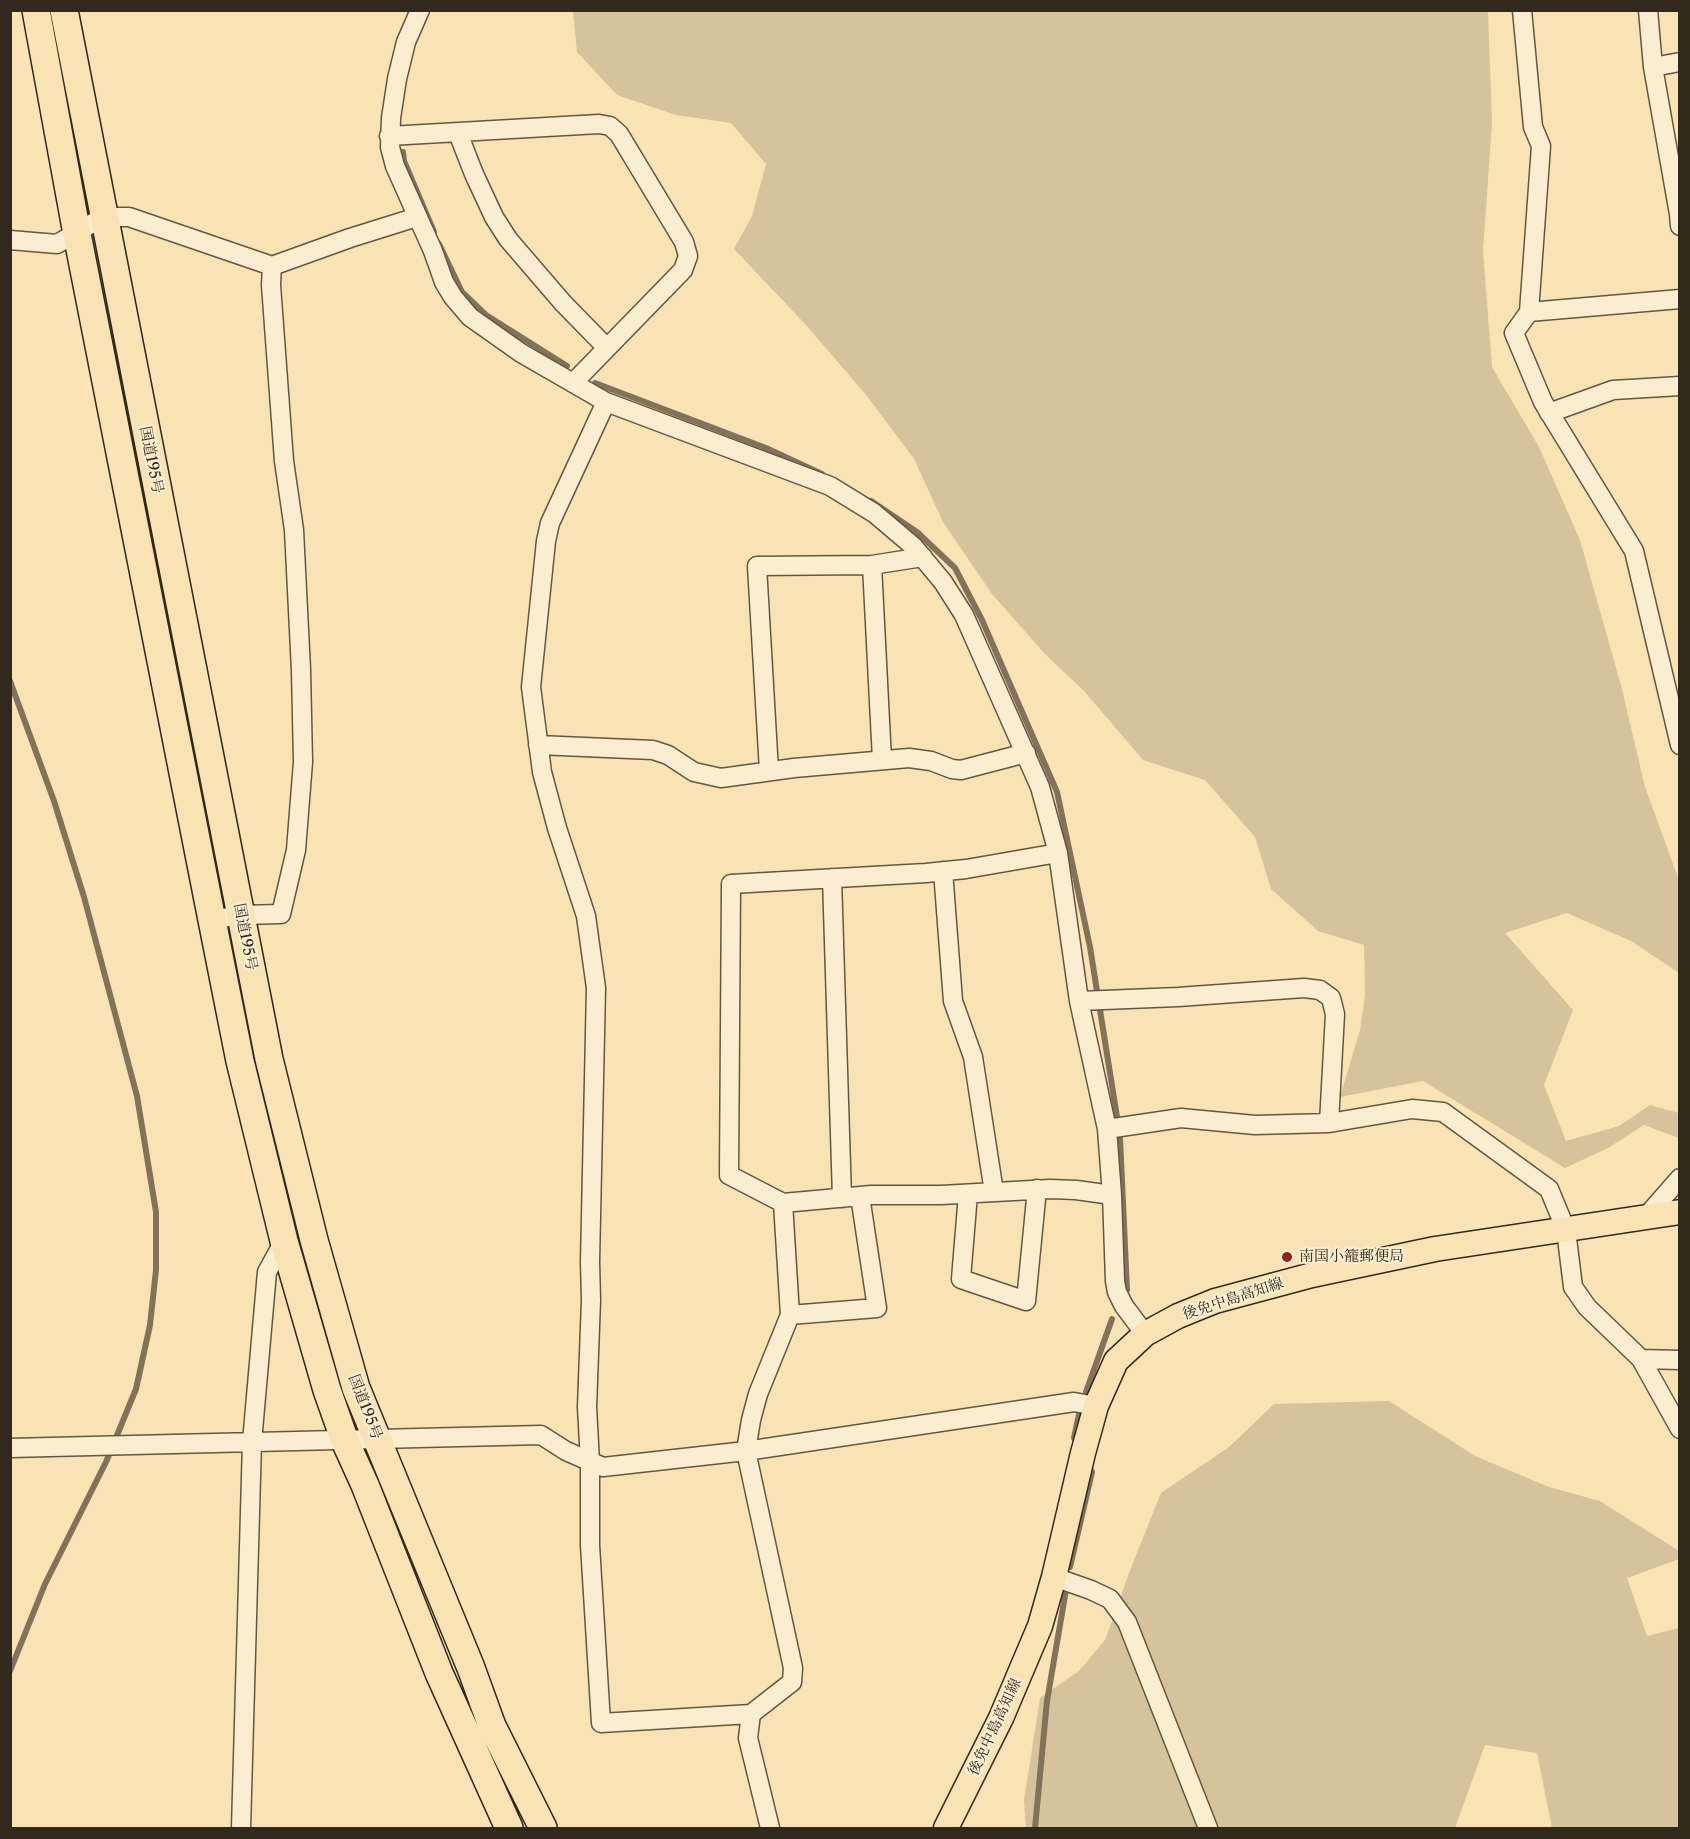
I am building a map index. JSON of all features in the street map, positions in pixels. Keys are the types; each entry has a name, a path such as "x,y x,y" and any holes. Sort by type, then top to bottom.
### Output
{"highway":[{"name":"国道195号","path":"36,10 77,234 240,1061 284,1241 327,1390 345,1441 365,1485 439,1673 509,1828"},
{"name":"国道195号","path":"64,10 269,1059 314,1240 356,1388 471,1668 492,1726 543,1828"}],"main road":[{"name":"後免中島高知線","path":"946,1828 1001,1718 1040,1626 1096,1406 1116,1361 1144,1335 1178,1316 1215,1301 1312,1275 1435,1249 1680,1212"}],"street":[{"path":"420,10 406,42 399,69 389,136 390,147 395,166 444,282 470,317 512,347 606,402 830,486 874,513 922,557 943,582 964,615 1040,788 1058,852 1107,1129 1115,1281 1117,1292 1124,1306 1144,1335"},
{"path":"1522,10 1533,127 1541,146 1529,312 1514,333 1549,413 1634,551 1674,702 1680,745"},
{"path":"1648,10 1653,68 1673,146 1680,226"},
{"path":"1653,68 1680,62"},
{"path":"389,136 599,124 610,126 619,134 684,242 688,256 683,270 573,383"},
{"path":"458,133 484,196 508,239 563,303 607,348"},
{"path":"10,240 57,244 103,217 129,217 272,266 417,217"},
{"path":"212,920 240,915 280,914 296,850 303,762 294,530 284,461 271,285 272,266"},
{"path":"1529,312 1680,299"},
{"path":"1549,413 1612,390 1680,386"},
{"path":"606,402 550,523 546,541 531,687 542,772 557,828 586,916 596,988 587,1407 590,1462 590,1545 601,1723 751,1714 792,1683 793,1668 746,1451 758,1394 790,1315 783,1203"},
{"path":"769,771 757,566 872,566 922,557"},
{"path":"872,566 882,760"},
{"path":"538,745 653,750 668,755 694,772 712,777 735,777 769,771 917,758 952,770 961,770 1026,753"},
{"path":"1058,852 943,871 731,884 729,1175 783,1203 860,1196 968,1194 1036,1189 1076,1190 1112,1195"},
{"path":"943,871 953,1000 976,1068 994,1192"},
{"path":"832,878 842,1198"},
{"path":"1085,1001 1304,988 1320,990 1331,998 1335,1014 1329,1123"},
{"path":"1107,1129 1181,1118 1255,1125 1329,1123 1412,1109 1443,1112 1549,1189 1566,1230 1573,1287 1587,1307 1641,1359 1680,1430"},
{"path":"1645,1218 1680,1178"},
{"path":"968,1194 961,1280 1026,1300 1036,1189"},
{"path":"790,1315 877,1308 860,1196"},
{"path":"242,1828 252,1442 267,1272 284,1241"},
{"path":"1641,1359 1680,1360"},
{"path":"10,1448 541,1435 566,1451 603,1467 746,1451 1074,1402 1096,1406"},
{"path":"1054,1577 1110,1599 1127,1622 1208,1828"},
{"path":"751,1714 748,1738 770,1828"}],"shaded area":[{"path":"573,11 1488,11 1492,123 1483,251 1492,367 1539,447 1580,540 1622,689 1645,787 1679,880 1679,973 1631,941 1567,913 1505,933 1573,1010 1544,1085 1566,1141 1619,1126 1650,1105 1679,1113 1679,1138 1644,1125 1608,1148 1565,1168 1423,1081 1340,1097 1360,1030 1365,996 1364,945 1318,931 1271,889 1255,837 1205,780 1143,760 1084,691 1045,654 992,594 943,522 914,459 867,396 806,325 734,249 752,216 766,164 731,123 676,115 617,95 577,52"},
{"path":"1389,1401 1475,1456 1549,1487 1600,1501 1679,1551 1679,1559 1627,1578 1647,1636 1679,1628 1679,1828 1552,1828 1537,1753 1485,1745 1455,1828 1026,1828 1024,1800 1040,1698 1079,1671 1105,1640 1161,1493 1229,1447 1274,1404"}],"waterway":[{"path":"403,152 404,161 434,232"},
{"path":"439,244 462,292 486,315 567,366"},
{"path":"595,383 766,448 822,474"},
{"path":"871,501 917,532 955,568 982,620 1057,792 1090,947 1117,1117"},
{"path":"10,681 54,801 84,897 137,1096 156,1212 156,1270 150,1325 136,1389 106,1462 45,1584 10,1671"},
{"path":"1120,1138 1127,1290"},
{"path":"1086,1392 1112,1319"},
{"path":"1076,1441 1074,1438 1080,1410"},
{"path":"1070,1567 1092,1472 1089,1467"},
{"path":"1035,1828 1047,1701 1066,1590"}],"place":[{"name":"南国小籠郵便局","path":"1287,1257"}]}
